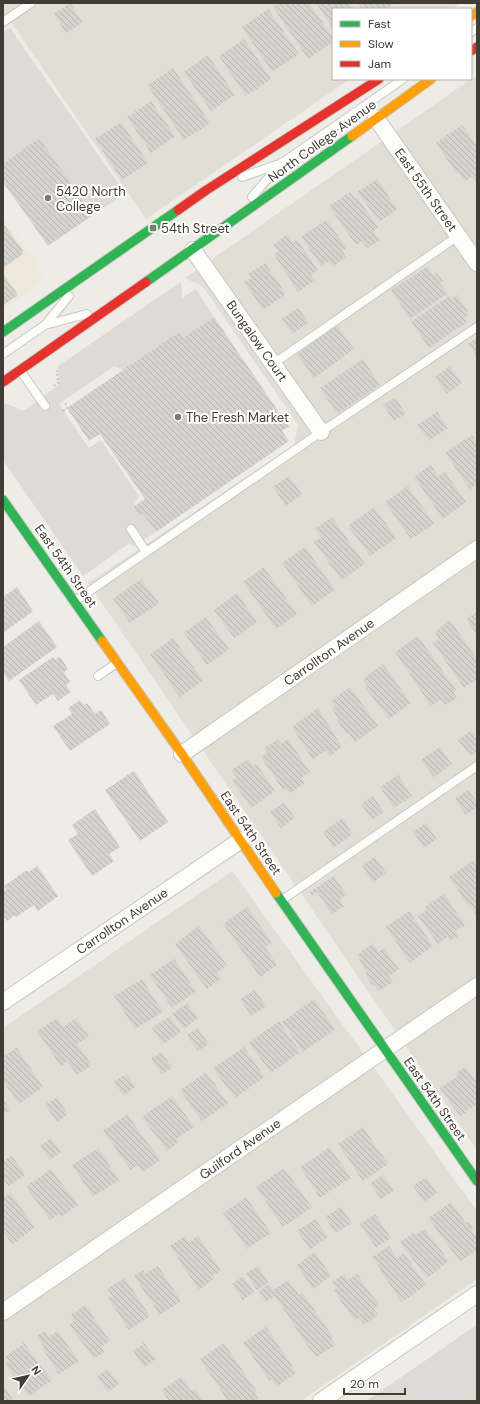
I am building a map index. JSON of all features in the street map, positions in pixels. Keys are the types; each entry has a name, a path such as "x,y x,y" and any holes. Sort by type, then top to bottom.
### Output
{"main road":[{"name":"North College Avenue","path":"3,332 205,191 377,80"},
{"name":"North College Avenue","path":"3,382 193,250 430,80"},
{"name":"East 54th Street","path":"3,500 118,662 241,840 281,901 477,1181"}],"street":[{"name":"East 55th Street","path":"376,118 477,263"},
{"name":"Bungalow Court","path":"193,250 321,432"},
{"name":"Carrollton Avenue","path":"182,754 477,549"},
{"name":"Carrollton Avenue","path":"3,1002 241,840"},
{"name":"Guilford Avenue","path":"3,1312 477,986"},
{"path":"322,1401 477,1294"}],"lane":[{"path":"3,22 31,3"},
{"name":"North College Avenue","path":"228,225 282,163 402,80"},
{"name":"North College Avenue","path":"205,191 282,163"},
{"path":"273,364 458,236"},
{"name":"North College Avenue","path":"3,354 45,325 87,273"},
{"name":"North College Avenue","path":"45,325 111,307"},
{"path":"74,601 477,327"},
{"path":"20,370 45,406"},
{"path":"131,529 146,552"},
{"path":"98,676 118,662"},
{"path":"281,901 477,766"}],"path":[{"path":"62,411 67,408 65,402"}],"shaded area":[{"path":"3,3 461,3 454,8 332,8 332,80 349,80 146,219 11,22 3,27"},
{"path":"10,28 125,193 93,215 39,139 3,164 3,32"},
{"path":"477,75 477,1150 88,583 294,445 298,425 203,287 185,278 470,80 472,80"},
{"path":"3,216 43,274 23,295 3,309"},
{"path":"181,282 182,298 196,289 214,317 183,338 179,332 123,370 114,366 59,404 89,448 101,440 139,496 133,507 139,516 143,514 156,532 133,547 130,543 83,576 3,460 3,405 5,403 23,411 59,385 58,366"},
{"path":"232,871 477,1211 477,1279 301,1401 3,1401 3,1028"},
{"path":"477,1325 477,1399 475,1401 366,1401"}],"building":[{"path":"70,3 83,22 66,33 54,14"},
{"path":"279,3 309,3 332,37 332,43 308,59 273,7"},
{"path":"316,3 349,3 353,8 332,8 332,27"},
{"path":"358,3 395,3 388,8 361,8"},
{"path":"268,9 299,54 272,72 242,27"},
{"path":"244,39 271,79 246,96 219,56"},
{"path":"208,55 235,95 211,111 184,72"},
{"path":"173,68 210,123 184,140 147,85"},
{"path":"151,101 175,136 151,153 127,117"},
{"path":"121,122 148,163 122,180 95,139"},
{"path":"462,125 477,146 477,184 472,176 465,181 459,173 457,174 436,143"},
{"name":"5420 North College","path":"39,138 93,215 48,246 3,182 3,164"},
{"path":"377,179 397,209 379,222 358,192"},
{"path":"350,192 355,199 357,197 378,228 374,231 380,240 367,248 362,241 356,245 329,206"},
{"path":"327,220 346,248 342,251 346,257 333,266 329,261 321,266 301,237"},
{"path":"3,223 23,251 23,254 3,268"},
{"path":"287,235 292,243 297,240 318,270 311,275 315,280 298,292 274,255 278,252 273,245"},
{"path":"265,263 286,294 263,310 244,282 251,278 248,274"},
{"path":"428,266 433,275 437,273 443,281 440,283 447,294 410,319 391,290"},
{"path":"3,273 18,295 3,305"},
{"path":"457,295 468,311 466,312 468,315 465,318 467,322 429,348 411,322 449,296 451,299"},
{"path":"298,308 309,323 292,334 282,319"},
{"name":"The Fresh Market","path":"214,317 289,427 282,431 289,441 156,532 143,514 139,516 133,507 145,499 100,434 89,441 67,408 179,332 183,338"},
{"path":"337,325 354,349 314,378 297,354"},
{"path":"477,338 477,357 468,344"},
{"path":"363,359 380,385 337,414 320,388"},
{"path":"450,366 462,383 447,394 435,377"},
{"path":"395,397 406,414 394,421 383,405"},
{"path":"437,412 448,428 429,441 417,425"},
{"path":"472,435 477,443 477,484 470,489 445,453"},
{"path":"431,465 438,476 445,472 466,502 443,519 414,477"},
{"path":"289,476 302,494 286,506 273,487"},
{"path":"408,486 434,524 411,539 385,502"},
{"path":"374,507 396,538 370,556 348,526"},
{"path":"332,517 365,564 341,580 314,542 321,537 315,529"},
{"path":"305,547 335,590 312,606 282,563"},
{"path":"264,567 297,614 276,629 243,582"},
{"path":"141,579 159,603 130,623 113,599"},
{"path":"17,587 33,611 3,633 3,597"},
{"path":"237,593 257,622 234,638 214,610"},
{"path":"477,612 477,635 466,619"},
{"path":"206,617 229,649 207,665 184,633"},
{"path":"450,620 477,659 477,679 464,688 433,643 439,639 435,632"},
{"path":"39,621 57,647 9,681 3,672 3,647"},
{"path":"418,636 456,690 453,692 457,698 445,705 441,699 431,706 395,652"},
{"path":"173,638 203,681 180,697 150,654"},
{"path":"53,657 55,660 60,657 68,669 64,672 70,682 66,685 71,692 58,701 53,694 36,705 19,680"},
{"path":"383,664 411,703 389,719 365,687 367,685 363,679"},
{"path":"350,687 378,726 355,742 336,719 338,718 332,709 335,707 331,701"},
{"path":"80,700 84,705 87,703 95,714 101,710 110,724 70,751 53,726 72,714 68,708"},
{"path":"318,708 342,747 330,756 326,750 313,760 292,727"},
{"path":"471,731 477,739 477,751 470,756 458,740"},
{"path":"278,739 281,744 288,739 310,772 301,778 305,783 290,793 286,788 283,790 261,757 267,753 264,748"},
{"path":"440,747 452,764 434,777 421,760"},
{"path":"248,759 253,766 256,763 275,791 251,808 232,780 236,778 232,770"},
{"path":"134,771 168,822 140,841 105,790"},
{"path":"398,775 412,796 394,808 380,787"},
{"path":"468,790 477,802 477,807 466,815 455,799"},
{"path":"373,796 384,812 372,820 361,804"},
{"path":"284,802 295,818 281,828 270,812"},
{"path":"95,809 120,847 109,854 114,861 92,876 68,840 78,834 72,825"},
{"path":"342,818 353,834 334,848 323,832"},
{"path":"426,823 437,839 424,848 413,832"},
{"path":"375,857 386,873 373,882 362,866"},
{"path":"473,861 477,867 477,916 449,877"},
{"path":"37,866 58,896 38,911 34,905 7,921 3,916 3,892 7,889 4,886 27,870 29,872"},
{"path":"334,876 346,894 340,899 344,906 332,914 317,892 312,896 310,892"},
{"path":"444,894 465,925 456,931 459,935 450,941 447,937 438,944 418,916 427,910 425,907"},
{"path":"247,907 272,943 265,947 277,965 260,977 223,924"},
{"path":"409,911 433,946 410,963 386,927"},
{"path":"199,926 227,965 217,973 221,979 207,989 175,944"},
{"path":"373,943 379,952 384,948 399,969 389,976 393,982 379,991 374,984 372,985 365,974 367,973 357,955"},
{"path":"174,959 196,991 172,1008 150,975"},
{"path":"142,979 163,1012 135,1029 114,996"},
{"path":"255,989 266,1006 251,1016 240,999"},
{"path":"314,999 335,1029 303,1052 282,1022"},
{"path":"187,1003 198,1018 184,1029 172,1014"},
{"path":"170,1016 181,1032 163,1044 152,1028"},
{"path":"57,1018 63,1027 76,1018 89,1036 77,1044 92,1065 77,1075 67,1061 61,1066 37,1031"},
{"path":"279,1021 300,1052 271,1073 249,1043"},
{"path":"198,1028 209,1044 198,1051 187,1035"},
{"path":"244,1047 265,1077 235,1098 213,1068"},
{"path":"17,1048 43,1087 19,1104 3,1081 3,1057"},
{"path":"161,1052 172,1068 162,1074 151,1059"},
{"path":"465,1067 477,1082 477,1104 460,1116 440,1088 458,1076 456,1073"},
{"path":"206,1072 228,1103 202,1121 180,1090"},
{"path":"126,1074 135,1087 124,1096 114,1082"},
{"path":"172,1096 194,1127 176,1139 178,1143 167,1151 142,1117"},
{"path":"57,1097 68,1114 57,1122 45,1105"},
{"path":"3,1099 10,1110 3,1114"},
{"path":"127,1114 160,1160 143,1172 138,1165 131,1170 103,1131"},
{"path":"363,1127 388,1164 363,1181 338,1144"},
{"path":"51,1138 61,1152 50,1160 40,1146"},
{"path":"330,1147 351,1178 320,1198 300,1167"},
{"path":"98,1148 119,1180 93,1197 72,1165"},
{"path":"12,1156 25,1175 8,1186 3,1178 3,1162"},
{"path":"284,1168 312,1207 283,1227 256,1187"},
{"path":"51,1169 78,1205 61,1217 59,1214 50,1220 26,1187"},
{"path":"383,1175 394,1190 381,1199 370,1183"},
{"path":"426,1177 437,1193 424,1202 413,1186"},
{"path":"11,1193 35,1228 12,1244 3,1231 3,1198"},
{"path":"246,1197 271,1233 247,1249 223,1213"},
{"path":"451,1202 466,1223 468,1221 473,1228 471,1230 477,1238 477,1250 460,1262 428,1218"},
{"path":"341,1207 352,1223 335,1233 325,1217"},
{"path":"375,1214 391,1238 376,1248 360,1224"},
{"path":"315,1219 328,1237 310,1249 297,1231"},
{"path":"425,1229 449,1261 427,1278 400,1242 414,1232 416,1235"},
{"path":"185,1236 189,1242 198,1236 221,1270 213,1275 215,1278 199,1290 170,1246"},
{"path":"389,1246 397,1258 404,1253 426,1285 402,1302 372,1257"},
{"path":"315,1252 331,1276 313,1289 297,1265"},
{"path":"158,1266 181,1301 160,1315 134,1276 143,1270 145,1274"},
{"path":"258,1266 269,1282 257,1290 246,1274"},
{"path":"344,1274 348,1280 357,1274 379,1305 374,1309 378,1315 364,1325 359,1318 355,1321 333,1290 337,1288 332,1282"},
{"path":"243,1276 254,1292 243,1300 232,1284"},
{"path":"125,1278 150,1316 129,1330 108,1298 112,1296 107,1289"},
{"path":"288,1280 299,1295 302,1292 333,1337 331,1339 335,1345 317,1357 313,1352 312,1353 275,1296 266,1302 259,1291 269,1284 273,1290"},
{"path":"85,1305 110,1341 101,1347 104,1352 94,1359 69,1324 74,1320 71,1315"},
{"path":"266,1327 296,1373 277,1386 272,1379 270,1381 243,1343"},
{"path":"45,1331 49,1337 58,1331 79,1361 59,1374 42,1348 44,1347 37,1336"},
{"path":"24,1343 52,1380 29,1396 5,1364 9,1361 6,1356"},
{"path":"144,1343 156,1359 144,1367 133,1351"},
{"path":"224,1343 257,1392 255,1393 259,1400 228,1401 200,1359"},
{"path":"108,1369 119,1384 108,1392 97,1376"},
{"path":"181,1377 191,1391 195,1389 203,1401 169,1401 162,1390"},
{"path":"3,1385 14,1401 3,1401"}],"traffic: fast":[{"path":"146,282 352,136"},
{"path":"3,332 178,210"},
{"path":"3,500 102,641"},
{"path":"276,893 477,1181"}],"traffic: slow":[{"path":"472,15 477,12"},
{"path":"352,136 430,80"},
{"path":"102,641 182,754 276,893"}],"traffic: jam":[{"path":"472,50 477,47"},
{"path":"178,210 377,80"},
{"path":"3,382 146,282"}],"place":[{"name":"5420 North College","path":"48,198"},
{"name":"54th Street","path":"153,228"},
{"name":"The Fresh Market","path":"178,417"}]}
